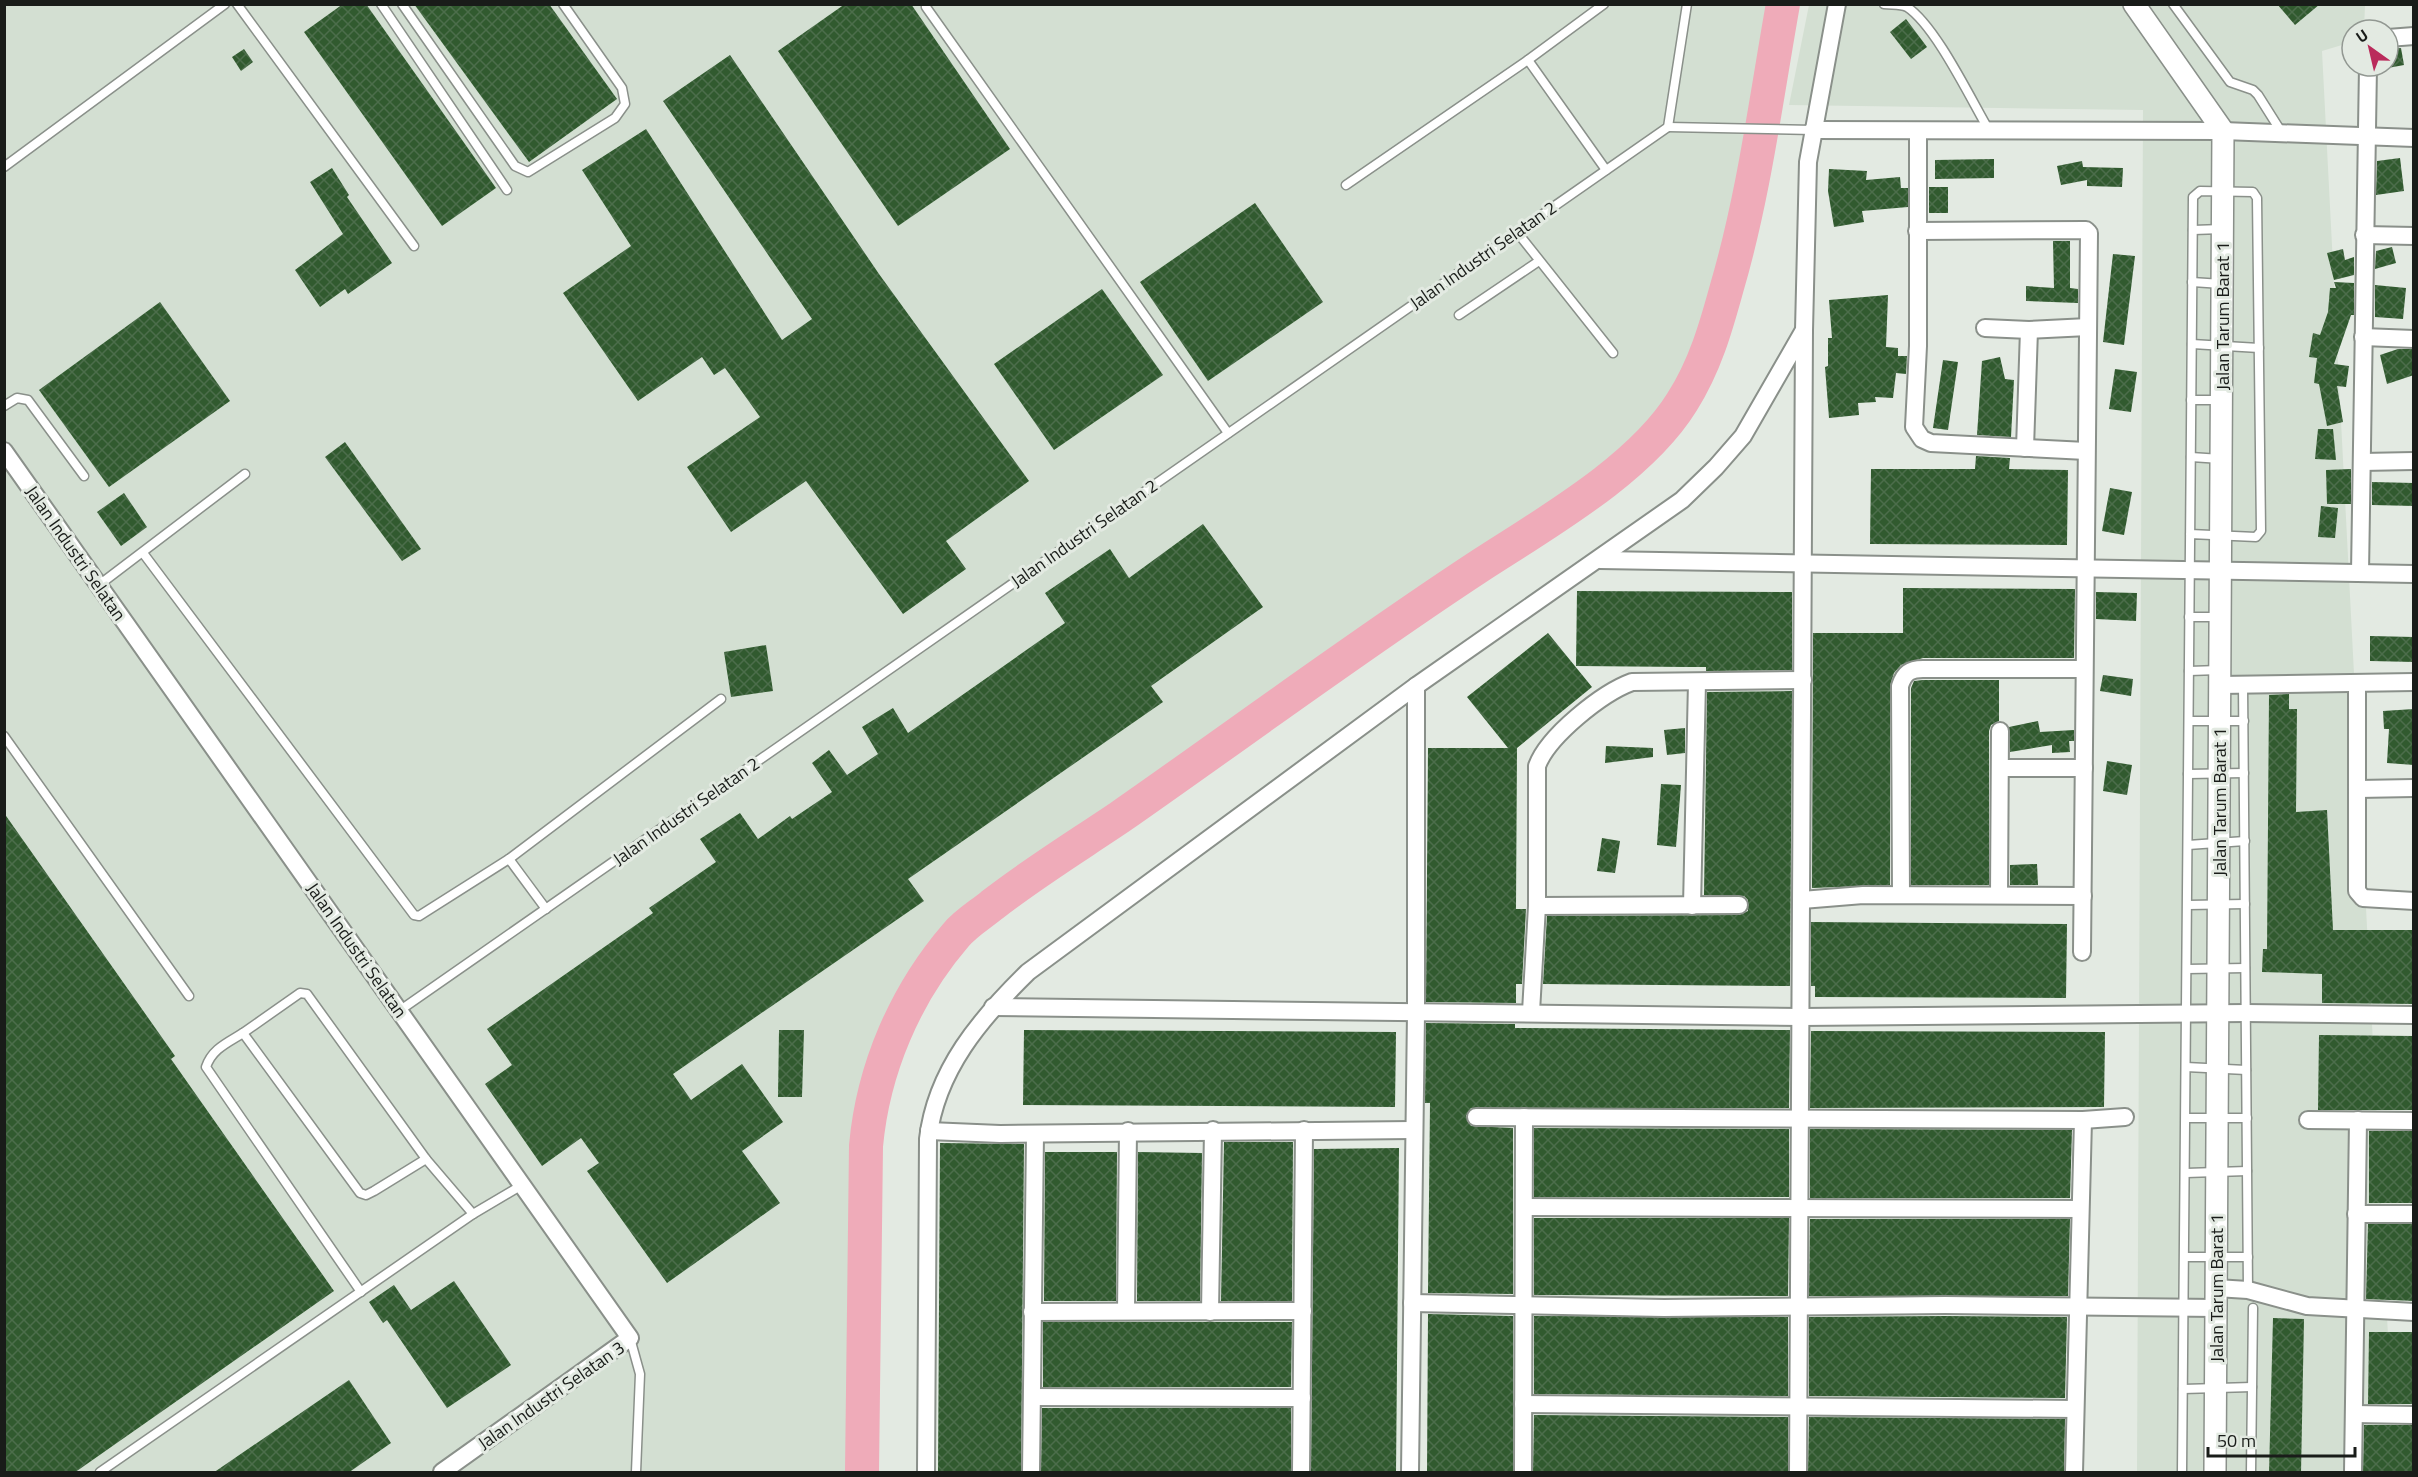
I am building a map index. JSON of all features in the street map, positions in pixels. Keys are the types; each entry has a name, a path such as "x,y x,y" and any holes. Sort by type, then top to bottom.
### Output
{"street":[{"path":"1798,1473 1804,330 1808,162 1837,4"},
{"path":"2134,4 2223,131"},
{"path":"2360,573 2367,78"},
{"path":"1813,130 2223,131 2414,138"},
{"name":"Jalan Tarum Barat 1","path":"2214,1473 2223,131"},
{"path":"1918,132 1918,346 1914,427 1922,439 1930,443 2086,451"},
{"path":"1917,231 2086,230 2089,234 2082,951"},
{"path":"2364,235 2414,236"},
{"path":"1986,328 2029,330 2088,327"},
{"path":"926,1473 929,1131 941,1091 956,1057 974,1029 993,1006 1028,972 1416,686 1600,560 1682,500 1716,467 1743,436 1804,330"},
{"path":"2025,448 2029,330"},
{"path":"2363,337 2414,339"},
{"name":"Jalan Industri Selatan","path":"4,452 630,1338"},
{"path":"2362,462 2414,461"},
{"path":"1600,560 2414,574"},
{"path":"1902,895 1900,686 1902,678 1913,669 2084,669"},
{"path":"2220,678 2243,685 2414,682"},
{"path":"1531,1012 1537,906 1537,766 1542,752 1595,704 1618,688 1632,682 1803,680"},
{"path":"1692,906 1697,682"},
{"path":"2357,683 2357,891 2363,898 2414,901"},
{"path":"1410,1473 1416,1013 1416,686"},
{"path":"1999,895 2000,731"},
{"path":"2000,768 2084,768"},
{"path":"2358,789 2414,788"},
{"path":"1802,900 1902,895 2083,896"},
{"path":"1537,906 1739,905"},
{"path":"993,1006 1801,1017 2187,1013 2414,1015"},
{"path":"1476,1117 2083,1120 2125,1117"},
{"path":"1523,1473 1524,1117"},
{"path":"2074,1473 2083,1120"},
{"path":"2308,1120 2414,1122"},
{"path":"2353,1473 2358,1120"},
{"path":"929,1131 1035,1134 1213,1130 1413,1130"},
{"path":"1210,1312 1213,1130"},
{"path":"1126,1311 1128,1131"},
{"path":"1301,1473 1304,1131"},
{"path":"1031,1473 1035,1134"},
{"path":"1524,1207 2080,1209"},
{"path":"2356,1214 2414,1214"},
{"path":"1412,1303 1664,1308 1799,1305 2185,1308 2248,1290 2307,1306 2414,1312"},
{"path":"1032,1312 1303,1311"},
{"name":"Jalan Industri Selatan 3","path":"442,1473 630,1338"},
{"path":"1032,1397 1302,1398"},
{"path":"1523,1404 2074,1409"},
{"path":"2354,1414 2414,1415"}],"lane":[{"path":"4,167 225,4"},
{"path":"237,4 414,246"},
{"path":"381,4 507,190"},
{"path":"402,4 515,166 528,172 615,118 625,104 622,88 563,4"},
{"path":"1346,185 1528,60 1604,4"},
{"path":"1687,4 1668,127 1813,130"},
{"path":"1884,4 1905,5 1917,15 1937,42 1990,132"},
{"path":"2173,4 2230,82 2253,90 2283,134"},
{"path":"926,7 1228,433"},
{"path":"1528,60 1606,170"},
{"name":"Jalan Industri Selatan 2","path":"399,1011 1668,127"},
{"path":"2182,1473 2185,1308 2188,721 2193,197 2196,193 2253,192 2257,198 2260,531 2256,537 2190,534"},
{"path":"2193,230 2222,229"},
{"path":"1517,232 1613,353"},
{"path":"1459,315 1539,261"},
{"path":"2192,282 2222,284"},
{"path":"2192,344 2259,348"},
{"path":"4,406 17,398 28,400 84,476"},
{"path":"2191,400 2221,400"},
{"path":"2191,457 2221,459"},
{"path":"99,585 245,474"},
{"path":"143,553 411,913 419,916 509,859 721,699"},
{"path":"2189,617 2220,617"},
{"path":"2189,671 2220,678"},
{"path":"2243,685 2248,1290"},
{"path":"2188,721 2244,721"},
{"path":"4,736 189,996"},
{"path":"2188,774 2244,773"},
{"path":"2188,845 2245,842"},
{"path":"509,859 546,909"},
{"path":"2188,905 2245,904"},
{"path":"2187,969 2245,968"},
{"path":"361,1292 206,1067 214,1050 243,1033 300,993 307,994 426,1159 473,1214"},
{"path":"243,1033 360,1193 366,1195 374,1191 426,1159"},
{"path":"2186,1067 2246,1070"},
{"path":"2186,1118 2247,1118"},
{"path":"2186,1173 2247,1172"},
{"path":"100,1473 473,1214 522,1185"},
{"path":"2185,1257 2248,1257"},
{"path":"2251,1473 2253,1308"},
{"name":"Jalan Industri Selatan","path":"630,1338 640,1374 636,1473"},
{"path":"2183,1389 2252,1387"}],"shaded area":[{"path":"5,5 1778,5 1709,351 1682,404 1624,466 958,932 907,1005 878,1079 868,1125 865,1472 5,1472"},
{"path":"1809,5 2365,5 2364,18 2340,18 2340,46 2322,51 2395,1472 2137,1472 2143,110 1789,105"}],"building":[{"path":"343,4 366,4 496,188 442,226 304,32"},
{"path":"414,4 549,4 617,99 529,162"},
{"path":"845,4 911,4 1010,149 898,226 778,51"},
{"path":"2277,4 2320,4 2295,25"},
{"path":"1906,19 1927,47 1911,59 1890,32"},
{"path":"2400,48 2401,48 2404,65 2400,66"},
{"path":"244,49 253,62 241,71 232,57"},
{"path":"730,55 879,274 1029,481 946,541 966,569 903,614 806,481 731,532 687,467 760,417 725,368 714,375 702,357 638,401 563,293 631,246 582,170 646,129 782,340 812,319 663,101"},
{"path":"2400,158 2404,191 2376,195 2377,161"},
{"path":"1994,159 1994,178 1935,179 1935,160"},
{"path":"2082,161 2083,167 2123,168 2122,187 2087,186 2087,180 2061,185 2057,166"},
{"path":"332,168 349,195 347,197 392,263 348,294 345,289 320,307 295,270 343,234 310,182"},
{"path":"1829,169 1867,171 1866,180 1900,177 1901,188 1908,188 1908,207 1862,211 1864,222 1834,227 1828,191"},
{"path":"1929,187 1948,187 1948,213 1929,213"},
{"path":"1255,203 1323,302 1208,381 1140,282"},
{"path":"2053,241 2070,241 2070,288 2078,289 2078,303 2026,301 2026,286 2054,288"},
{"path":"2392,247 2396,263 2375,269 2376,251"},
{"path":"2343,249 2345,260 2354,257 2354,275 2334,280 2327,253"},
{"path":"2113,254 2135,256 2124,345 2103,342"},
{"path":"2334,282 2354,283 2354,315 2351,315 2334,364 2349,366 2346,387 2337,386 2343,422 2327,426 2319,384 2314,383 2317,358 2309,357 2313,333 2320,335 2328,312 2330,288 2336,288"},
{"path":"2375,285 2406,288 2403,319 2375,317"},
{"path":"1102,289 1163,375 1054,450 994,364"},
{"path":"1888,295 1886,347 1898,348 1898,356 1907,356 1906,374 1896,373 1893,398 1875,397 1876,402 1858,403 1859,415 1829,418 1825,367 1828,366 1828,338 1832,338 1829,300"},
{"path":"160,302 230,401 109,487 39,390"},
{"path":"2398,349 2414,349 2414,375 2387,384 2380,355"},
{"path":"2000,357 2005,379 2014,380 2011,437 1977,435 1982,361"},
{"path":"1943,360 1958,362 1948,430 1933,428"},
{"path":"2115,369 2137,372 2131,412 2109,409"},
{"path":"2318,429 2333,429 2336,460 2315,459"},
{"path":"345,442 421,549 402,561 325,457"},
{"path":"1976,456 2010,458 2009,469 2068,470 2067,545 1870,544 1871,469 1975,469"},
{"path":"2351,469 2351,504 2327,504 2326,470"},
{"path":"2372,482 2414,483 2414,506 2372,505"},
{"path":"2110,488 2132,492 2124,535 2102,531"},
{"path":"124,493 147,527 121,546 97,512"},
{"path":"2321,506 2338,508 2335,538 2318,537"},
{"path":"1203,524 1263,607 1151,686 1163,702 908,879 924,901 673,1074 691,1100 742,1064 783,1122 742,1151 780,1203 667,1283 587,1171 599,1163 581,1138 542,1166 485,1084 512,1065 487,1029 653,913 649,908 716,862 700,839 740,813 758,839 790,816 792,819 832,792 812,763 829,750 847,775 878,754 862,727 893,708 908,733 1065,623 1045,593 1110,549 1129,578"},
{"path":"1903,588 2075,589 2074,658 1923,658 1901,665 1894,673 1890,686 1890,885 1812,888 1813,633 1903,633"},
{"path":"1577,591 1792,592 1792,670 1706,671 1706,667 1576,666"},
{"path":"2096,592 2137,593 2136,621 2096,619"},
{"path":"1548,633 1592,687 1517,748 1516,909 1526,909 1522,984 1516,984 1516,1003 1426,1002 1428,748 1508,748 1467,697"},
{"path":"2370,636 2414,637 2414,662 2370,661"},
{"path":"766,645 773,691 731,697 724,652"},
{"path":"2103,675 2133,679 2131,696 2100,691"},
{"path":"1999,680 1999,721 1991,725 1989,731 1989,885 1911,885 1911,688 1914,681"},
{"path":"1792,691 1790,986 1543,984 1547,916 1739,915 1748,911 1748,900 1744,896 1704,895 1707,692"},
{"path":"2289,694 2289,709 2297,709 2296,812 2327,810 2333,930 2414,930 2414,1004 2322,1003 2322,974 2262,972 2263,949 2267,949 2269,695"},
{"path":"2414,709 2414,765 2387,763 2389,729 2384,729 2383,711"},
{"path":"2038,721 2040,732 2074,730 2074,741 2069,741 2070,752 2052,753 2052,745 2010,752 2009,727"},
{"path":"1685,728 1685,753 1667,755 1664,730"},
{"path":"1606,746 1653,748 1653,757 1605,763"},
{"path":"2107,761 2132,765 2127,795 2103,791"},
{"path":"1661,784 1681,785 1676,847 1657,845"},
{"path":"4,813 175,1056 171,1059 334,1291 74,1473 4,1473"},
{"path":"1602,838 1620,841 1615,873 1597,871"},
{"path":"2037,864 2038,885 2010,885 2010,865"},
{"path":"1811,922 2067,924 2066,998 1815,997 1815,986 1811,986"},
{"path":"1426,1023 1515,1024 1515,1028 1790,1030 1789,1108 1471,1108 1466,1116 1471,1126 1513,1128 1513,1294 1428,1293 1430,1103 1425,1103"},
{"path":"779,1030 804,1030 802,1097 778,1097"},
{"path":"1024,1030 1396,1032 1395,1107 1023,1105"},
{"path":"1811,1031 2105,1032 2104,1107 1810,1108"},
{"path":"2319,1035 2414,1036 2414,1110 2318,1110"},
{"path":"1534,1128 1789,1129 1789,1197 1534,1197"},
{"path":"1810,1129 2072,1130 2070,1198 1810,1198"},
{"path":"2369,1131 2414,1131 2414,1203 2369,1203"},
{"path":"1224,1142 1293,1142 1292,1301 1221,1301"},
{"path":"940,1143 1024,1144 1021,1473 938,1473"},
{"path":"1399,1148 1396,1473 1311,1473 1314,1149"},
{"path":"1045,1152 1117,1152 1116,1301 1044,1301"},
{"path":"1138,1152 1202,1153 1200,1301 1137,1301"},
{"path":"1534,1218 1789,1218 1788,1296 1534,1295"},
{"path":"1810,1219 2070,1219 2068,1296 1809,1296"},
{"path":"2368,1224 2414,1224 2414,1301 2366,1299"},
{"path":"454,1281 511,1365 447,1408 387,1320 383,1323 369,1302 394,1285 411,1310"},
{"path":"1428,1314 1513,1316 1513,1473 1427,1473"},
{"path":"1534,1316 1788,1317 1788,1396 1534,1394"},
{"path":"1809,1317 2067,1317 2065,1398 1809,1396"},
{"path":"2273,1318 2304,1319 2301,1473 2269,1473"},
{"path":"1043,1322 1292,1322 1291,1387 1043,1387"},
{"path":"2369,1332 2414,1332 2414,1404 2368,1404"},
{"path":"349,1380 391,1443 348,1473 213,1473"},
{"path":"1042,1408 1291,1408 1291,1473 1041,1473"},
{"path":"1534,1415 1788,1417 1788,1473 1533,1473"},
{"path":"1809,1417 2065,1419 2064,1473 1808,1473"},
{"path":"2364,1425 2414,1425 2414,1473 2363,1473"}],"waterway":[{"path":"862,1472 866,1146 870,1117 884,1061 894,1034 921,982 960,931 1008,893 1120,817 1387,628 1589,494 1642,450 1664,427 1682,402 1697,374 1723,302 1745,217 1783,4"}]}
